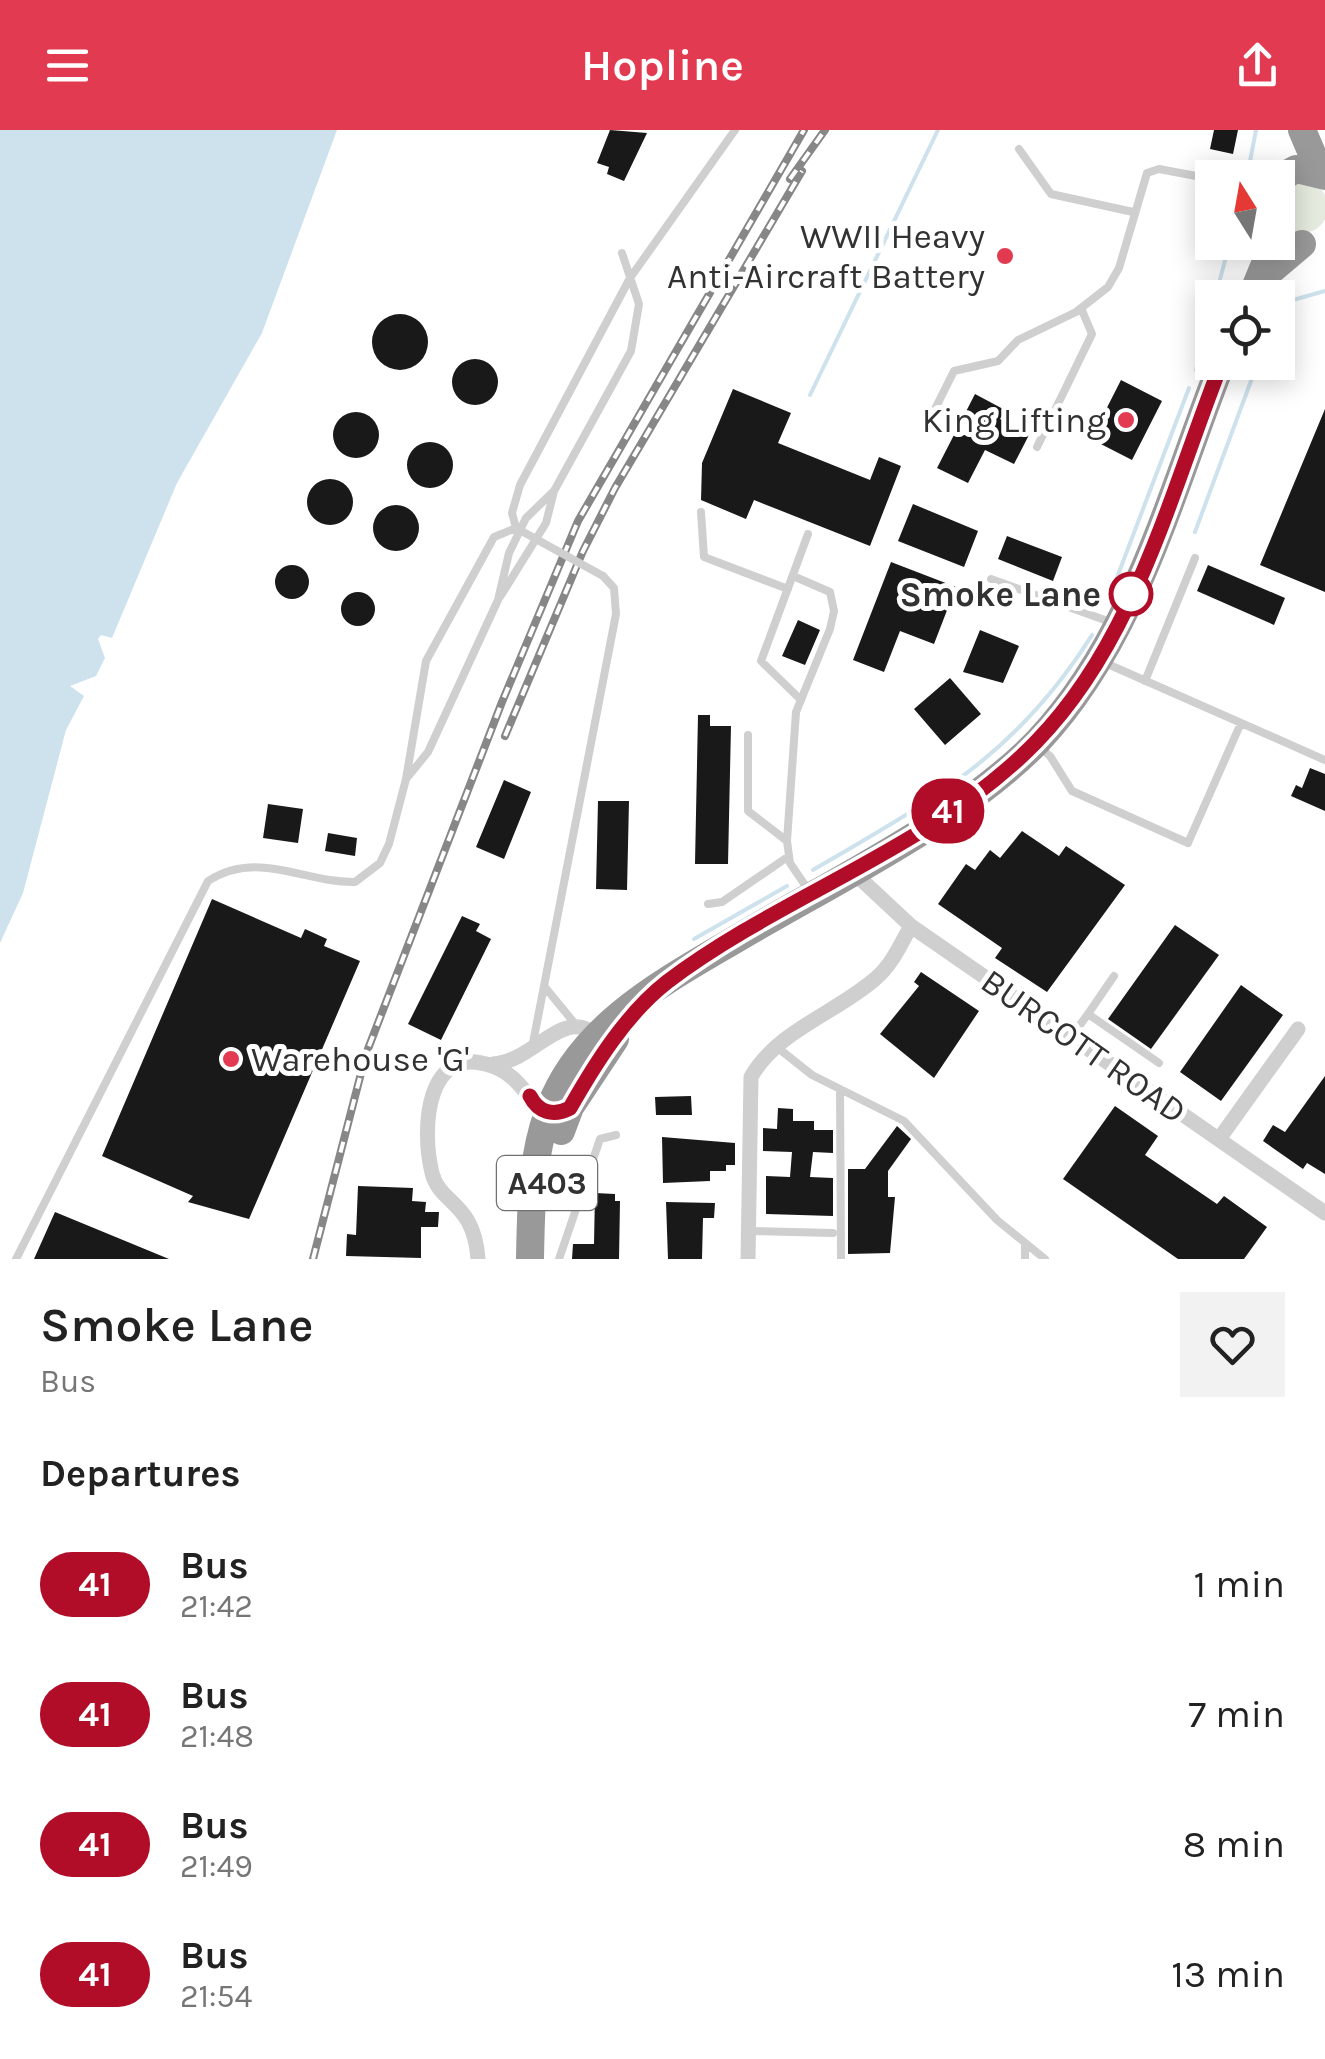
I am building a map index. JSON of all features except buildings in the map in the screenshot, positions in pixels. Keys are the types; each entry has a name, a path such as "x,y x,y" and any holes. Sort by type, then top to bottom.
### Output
{"highway":[{"path":"1299,130 1322,174"},
{"path":"1287,160 1299,130"},
{"path":"1295,169 1322,174"},
{"path":"1262,280 1278,260"},
{"name":"A403","path":"530,1259 532,1189 559,1110 566,1076 593,1039 666,984 940,816 1035,744 1081,692 1118,625 1215,380"}],"street":[{"name":"BURCOTT ROAD","path":"852,870 911,926 1325,1213"},
{"path":"748,1259 751,1077 778,1048 889,966 911,926"},
{"path":"1219,1139 1298,1029"},
{"path":"478,1259 470,1218 432,1171 432,1090 445,1070 471,1062 489,1065 518,1060 555,1032 593,1039"},
{"path":"531,1052 527,1088 534,1104 559,1110"},
{"path":"489,1065 527,1088"}],"lane":[{"path":"531,1052 616,614 614,588 603,576 516,528 512,513 520,485 630,278 734,130"},
{"path":"1019,149 1051,194 1133,212"},
{"path":"933,412 954,371 998,362 1018,340 1081,308 1116,274 1141,181 1150,171 1195,177"},
{"path":"498,600 538,540 554,491 631,351 638,304 622,253"},
{"path":"1037,447 1092,334 1081,308"},
{"path":"406,779 428,752 498,600 526,518 554,491"},
{"path":"702,512 704,558 788,589"},
{"path":"16,1259 201,890 219,874 258,865 355,882 380,863 406,779 426,661 494,537 516,528"},
{"path":"802,700 762,660 808,534"},
{"path":"1145,681 1195,558"},
{"path":"793,576 830,592 834,611 796,712 787,841 789,856 812,894"},
{"path":"991,579 1118,625"},
{"path":"1099,661 1325,760"},
{"path":"1035,744 1050,756 1072,791 1188,843 1241,723"},
{"path":"748,735 748,812 787,841"},
{"path":"708,904 722,902 789,856"},
{"path":"1072,1036 1114,976"},
{"path":"544,986 593,1039"},
{"path":"1088,1014 1159,1063"},
{"path":"778,1048 812,1074 875,1104 917,1132 986,1209 1046,1259"},
{"path":"840,1089 841,1259"},
{"path":"558,1259 600,1139 606,1134 616,1135"},
{"path":"749,1231 833,1233"},
{"path":"1025,1244 1025,1259"}],"shaded area":[{"path":"1295,182 1312,183 1326,197 1326,217 1312,231 1295,232"}],"water":[{"path":"0,130 337,130 262,333 177,483 112,638 101,635 98,639 105,658 96,676 70,686 84,696 66,730 23,893 0,943"}],"waterway":[{"path":"810,395 938,130"},
{"path":"1250,160 1256,130"},
{"path":"1220,280 1225,260"},
{"path":"1295,299 1325,291"},
{"path":"1195,532 1251,380"},
{"path":"1113,588 1189,388"},
{"path":"813,870 969,772 1033,713 1092,635"},
{"path":"694,939 787,886"}],"railway":[{"path":"313,1259 366,1054 502,702 578,521 804,130"},
{"path":"790,179 825,130"},
{"path":"505,736 583,551 615,488 802,171"}],"bus line":[{"name":"41","path":"530,1096 534,1104 550,1113 570,1108 616,1038 666,984 940,816 994,779 1035,744 1081,692 1111,639 1154,541 1215,380"}],"place":[{"name":"WWII Heavy Anti-Aircraft Battery","path":"1005,256"},
{"name":"King Lifting","path":"1126,420"},
{"name":"Smoke Lane","path":"1131,594"},
{"name":"Warehouse 'G'","path":"231,1059"}]}
